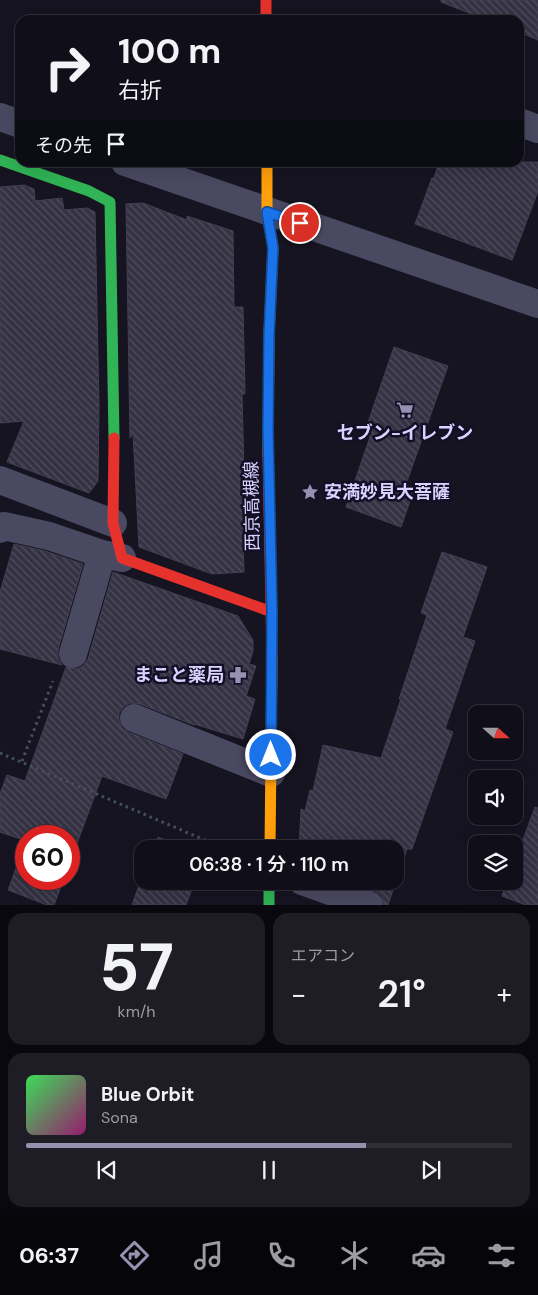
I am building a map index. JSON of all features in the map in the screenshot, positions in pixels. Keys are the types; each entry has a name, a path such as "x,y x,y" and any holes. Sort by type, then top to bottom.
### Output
{"main road":[{"path":"266,0 266,15"},
{"path":"0,160 15,165"},
{"path":"19,167 89,192 110,202 115,406 112,556 272,612"},
{"name":"西京高槻線","path":"267,167 267,212 273,248 269,336 268,431 272,612 270,840"},
{"path":"269,890 269,905"}],"street":[{"path":"0,116 15,122"},
{"path":"524,124 538,129"},
{"path":"139,167 538,304"},
{"path":"0,480 113,523"},
{"path":"0,529 4,526 49,536 112,556 73,654"},
{"path":"134,718 271,773"},
{"path":"327,890 369,905"}],"path":[{"path":"22,761 56,675 73,654"},
{"path":"0,752 205,840"}],"building":[{"path":"441,0 538,0 538,40 524,34 524,15 474,15 441,2"},
{"path":"524,162 538,162 538,191 512,260 415,224 432,178 434,178 437,167 524,167"},
{"path":"24,185 34,189 35,201 62,198 64,210 87,208 95,212 99,406 98,481 89,493 7,462 24,421 0,423 0,187"},
{"path":"143,203 187,220 187,216 233,231 234,307 243,307 245,394 242,394 244,474 241,473 244,572 212,574 139,547 133,433 130,438 126,204"},
{"path":"394,347 448,366 405,487 414,490 401,527 346,507 370,437 364,434"},
{"path":"14,544 45,551 83,564 58,650 58,658 62,665 0,649 0,592"},
{"path":"442,552 487,567 463,637 475,641 445,729 453,732 412,849 407,849 404,858 404,840 299,840 301,809 305,811 310,790 313,791 323,745 381,758 427,615 421,613"},
{"path":"113,572 238,616 253,640 253,651 249,664 256,666 246,696 255,699 243,739 194,725 140,704 131,703 124,706 119,713 122,728 183,754 166,799 102,776 80,835 80,825 15,825 15,837 0,832 0,794 7,775 25,781 66,667 77,669 83,666 88,659"},
{"path":"535,807 538,808 538,905 526,905 502,896 504,890 523,890 523,840"},
{"path":"15,871 15,890 60,890 54,905 47,905 8,890"},
{"path":"137,890 192,890 186,905 132,905"},
{"path":"372,890 393,890 388,905 384,905 381,895"}],"traffic: fast":[{"path":"0,160 15,165"},
{"path":"20,167 89,191 110,202 114,438"},
{"path":"269,890 269,905"}],"traffic: slow":[{"path":"267,167 267,212 273,248 269,336 268,455"},
{"path":"270,840 272,659"}],"traffic: jam":[{"path":"266,0 266,15"},
{"path":"114,438 113,523 122,558 272,612"},
{"path":"268,455 272,659"}],"place":[{"name":"セブン-イレブン","path":"405,410"},
{"name":"安満妙見大菩薩","path":"310,492"},
{"name":"まこと薬局","path":"238,675"}],"route":[{"path":"271,755 272,612 268,431 269,336 273,248 267,212 300,223"}]}
